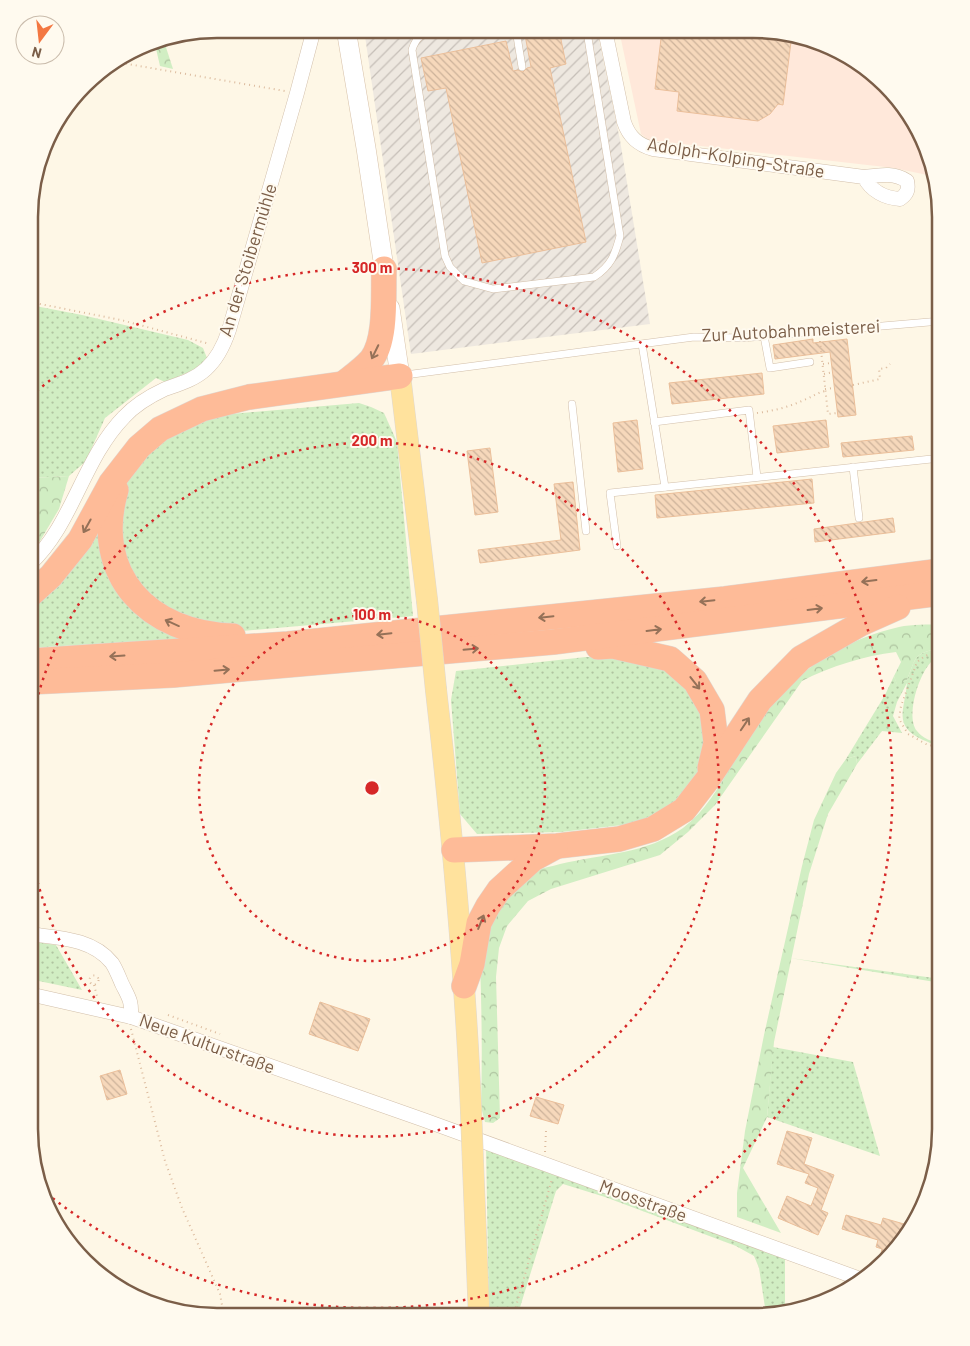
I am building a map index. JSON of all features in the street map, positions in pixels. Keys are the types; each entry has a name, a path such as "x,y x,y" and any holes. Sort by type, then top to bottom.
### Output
{"highway":[{"path":"344,383 364,367 377,351 382,330 384,269"},
{"path":"38,587 80,540 111,483 138,447 160,429 202,409 249,397 400,376"},
{"path":"122,470 110,520 112,546 117,567 124,582 134,595 156,615 171,624 224,636 263,636 288,644"},
{"path":"38,660 288,644 726,599 932,572"},
{"path":"38,682 173,674 553,642 932,594"},
{"path":"454,850 557,846 619,838 653,829 684,810 708,779 760,700 801,658 862,623 932,594"},
{"path":"553,642 574,648 612,646 670,659 695,681 712,710 716,743 708,779"},
{"path":"464,986 472,964 479,923 488,906 499,890 533,859 557,846"}],"main road":[{"path":"348,38 400,376 454,850 471,1110 479,1308"}],"street":[{"name":"An der Stoibermühle","path":"38,555 62,521 103,444 116,426 132,409 149,397 200,374 212,364 222,347 229,330 312,38"},
{"name":"Adolph-Kolping-Straße","path":"607,38 624,122 628,132 636,142 644,147 864,177"},
{"name":"Neue Kulturstraße","path":"38,935 76,940 100,952 113,964 132,1004 131,1017 424,1120"},
{"path":"38,996 131,1017"},
{"name":"Moosstraße","path":"424,1120 855,1277"}],"lane":[{"path":"418,38 415,40 412,50 445,256 450,267 464,281 493,289 594,277 604,270 615,254 620,236 588,38"},
{"path":"517,38 522,67"},
{"name":"Zur Autobahnmeisterei","path":"400,376 694,337 742,338 932,322"},
{"path":"764,336 770,368 810,362"},
{"path":"642,344 665,487"},
{"path":"572,404 586,532"},
{"path":"654,422 749,410 757,477"},
{"path":"617,546 610,493 932,459"},
{"path":"853,467 858,518"}],"path":[{"path":"124,63 297,93"},
{"path":"38,304 121,320 222,347"},
{"path":"819,332 828,414 837,413"},
{"path":"823,364 832,363"},
{"path":"853,385 880,379 879,369 886,368 890,364"},
{"path":"824,374 832,372"},
{"path":"749,415 794,404 819,392 834,388"},
{"path":"932,654 925,656 918,662 901,706 899,719 908,734 932,746"},
{"path":"86,977 90,978 94,975 98,978 98,982 94,985"},
{"path":"90,978 90,983 94,985 97,999"},
{"path":"131,1017 132,1032 165,1161 182,1208 220,1294 223,1308"},
{"path":"515,1308 550,1166 546,1131"}],"shaded area":[{"path":"365,38 599,38 620,140 650,324 411,354"},
{"path":"621,38 777,39 822,51 843,61 872,82 888,98 909,127 919,148 927,175 894,168 649,140 641,134"}],"green space":[{"path":"165,45 173,69 160,66 156,48"},
{"path":"38,307 188,340 203,348 207,358 201,367 165,382 156,378 105,418 86,461 69,476 38,478"},
{"path":"359,403 384,413 397,442 413,616 231,632 199,628 135,590 116,514 124,485 159,440 199,422 231,414"},
{"path":"69,476 59,509 38,544 38,478"},
{"path":"105,501 101,535 178,635 177,639 38,648 38,594"},
{"path":"932,624 932,650 917,657 907,680 897,685 894,676 901,662 896,652 848,662 802,681 715,805 688,832 660,855 551,889 528,901 507,926 499,948 496,977 500,1118 493,1123 485,1122 481,1107 481,951 488,928 511,891 528,875 538,870 639,848 669,837 683,828 713,796 763,713 778,695 796,679 814,664 855,641 877,633 915,625"},
{"path":"932,650 932,661 927,667 917,689 913,713 917,731 932,741 932,744 913,735 904,723 903,709 907,683 897,702 893,716 902,733 882,731 857,764 856,756 846,759 885,695 894,676 897,684 907,680 915,660 925,652"},
{"path":"586,657 629,658 657,666 678,679 696,700 704,720 705,761 684,795 661,813 631,824 561,832 477,834 460,814 451,700 456,671"},
{"path":"856,756 857,764 828,814 809,874 774,1042 767,1117 743,1168 781,1233 737,1217 737,1193 745,1131 764,1035 814,820 836,773 846,759"},
{"path":"38,942 56,945 82,990 38,981"},
{"path":"790,958 932,978 932,982"},
{"path":"773,1047 853,1062 880,1156 767,1117"},
{"path":"486,1147 547,1169 546,1172 785,1258 785,1306 765,1308 759,1268 754,1256 736,1246 605,1197 563,1184 556,1191 520,1308 489,1308"}],"building":[{"path":"526,38 561,38 566,64 550,68 586,242 482,263 446,88 428,91 421,58 506,41 513,71 523,72 531,67"},
{"path":"661,38 765,38 791,42 783,105 778,104 770,114 758,121 677,111 679,92 655,89"},
{"path":"813,339 813,343 847,339 856,415 838,417 830,352 775,359 773,345"},
{"path":"762,373 764,394 672,404 669,383"},
{"path":"637,420 643,469 618,472 613,423"},
{"path":"826,420 829,447 777,453 773,426"},
{"path":"912,436 914,450 843,457 841,443"},
{"path":"490,448 498,512 475,515 467,451"},
{"path":"812,479 814,503 657,518 655,495"},
{"path":"573,482 580,550 480,563 478,550 561,540 554,484"},
{"path":"893,518 895,532 815,542 814,529"},
{"path":"320,1002 370,1019 358,1051 309,1034"},
{"path":"120,1070 127,1094 107,1100 100,1076"},
{"path":"536,1097 564,1105 558,1124 530,1116"},
{"path":"787,1131 812,1138 804,1164 834,1175 821,1210 828,1213 818,1235 778,1218 787,1196 811,1206 818,1188 805,1183 809,1174 777,1164"},
{"path":"846,1215 881,1225 883,1218 904,1224 896,1238 881,1255 882,1249 876,1247 878,1240 842,1229"}]}
